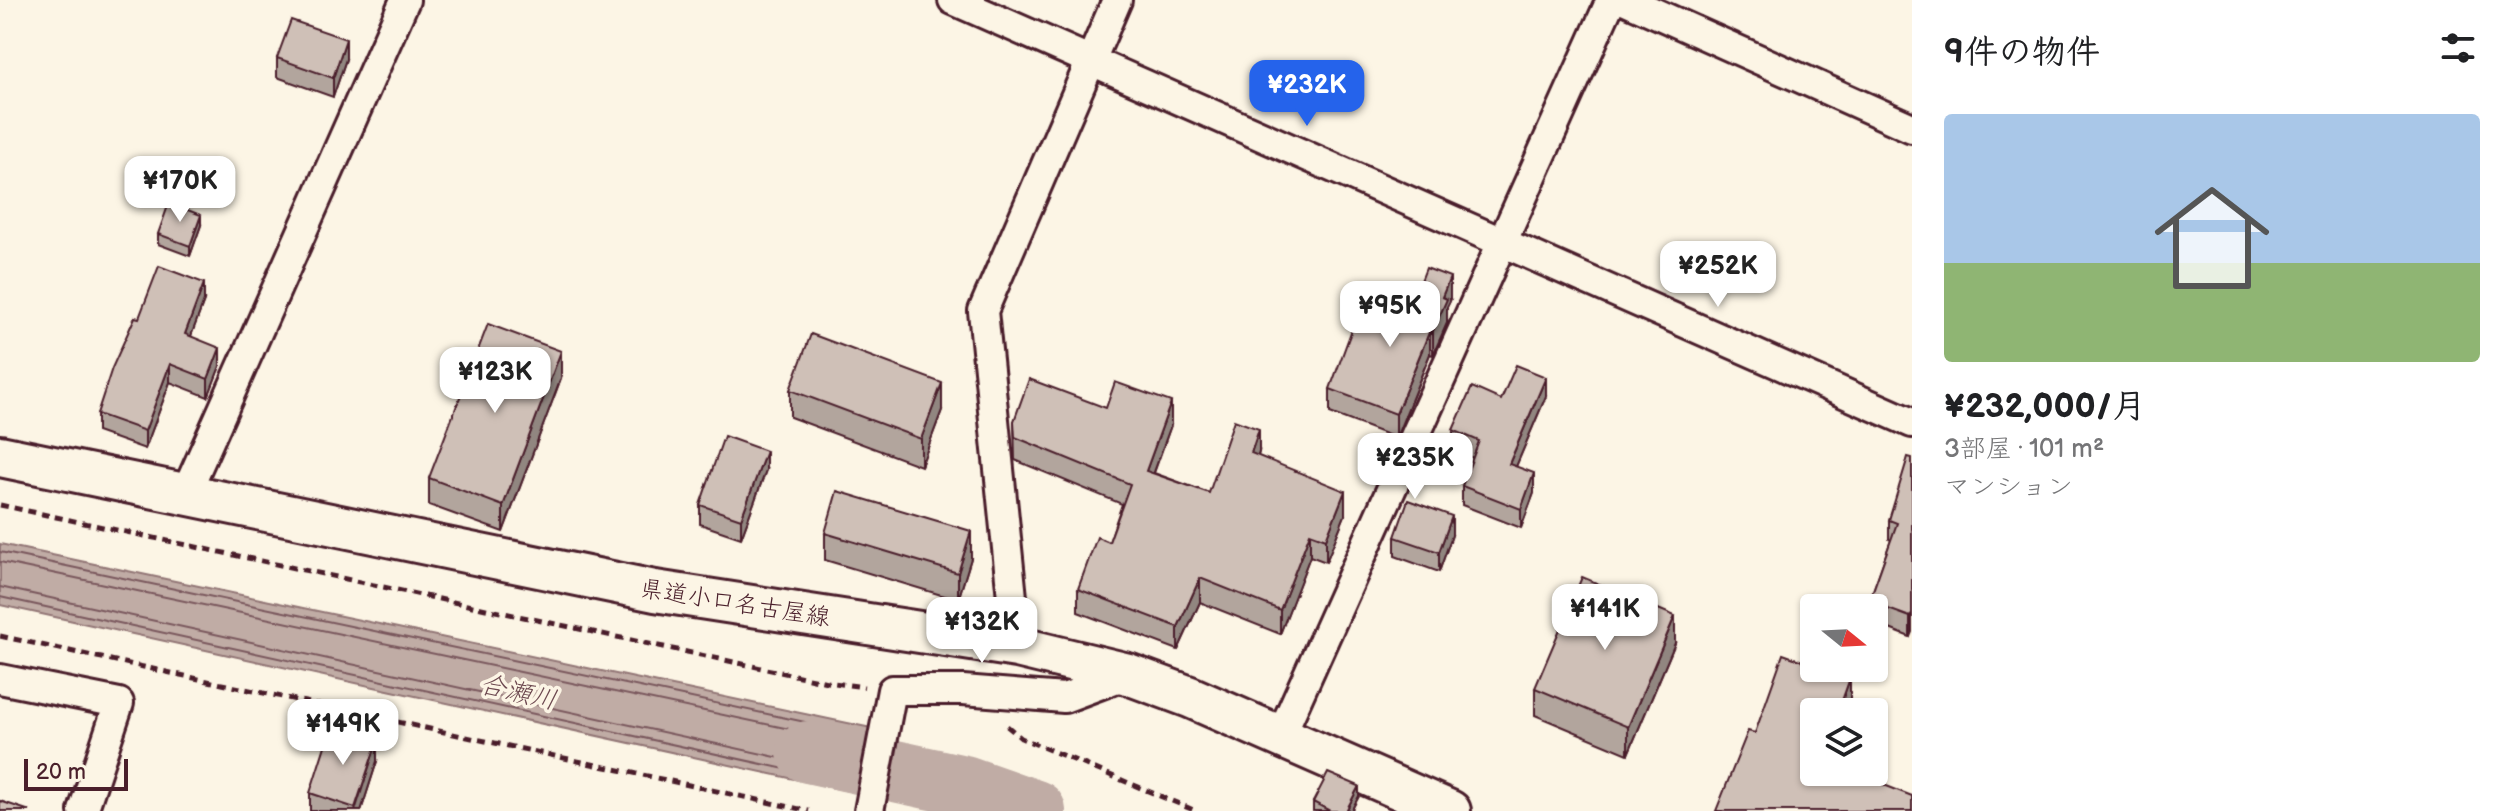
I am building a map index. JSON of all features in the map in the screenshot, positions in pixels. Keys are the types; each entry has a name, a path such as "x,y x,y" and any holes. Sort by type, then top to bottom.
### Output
{"main road":[{"name":"県道小口名古屋線","path":"0,456 655,591 1017,647 1128,674 1450,811"}],"street":[{"path":"185,495 405,0"},
{"path":"953,0 1912,423"},
{"path":"1017,647 983,311 1117,0"},
{"path":"1280,737 1611,0"},
{"path":"1626,0 1912,128"},
{"path":"869,811 892,696 963,690 1064,698 1128,674"},
{"path":"0,679 119,703 83,811"}],"path":[{"path":"0,505 892,696"},
{"path":"0,636 809,811"},
{"path":"963,690 1021,738 1196,811"}],"water":[{"path":"0,544 881,730 867,795 0,605"}],"building":[{"path":"291,20 346,39 333,78 277,58"},
{"path":"169,203 201,215 190,246 158,234"},
{"path":"159,266 204,283 185,334 220,348 208,379 170,364 145,431 97,414 112,368 135,317 139,318"},
{"path":"1426,268 1450,277 1442,297 1447,299 1433,331 1430,330 1396,414 1330,389 1358,313 1402,330"},
{"path":"488,324 561,351 503,506 429,478"},
{"path":"811,334 942,383 921,439 790,390"},
{"path":"1516,365 1546,377 1509,464 1534,473 1521,509 1462,486 1479,441 1453,430 1472,387 1501,400"},
{"path":"1029,379 1106,408 1115,382 1171,402 1146,471 1209,493 1234,420 1259,429 1251,453 1345,491 1326,539 1310,533 1280,610 1200,578 1178,627 1078,589 1097,537 1109,542 1130,484 1015,437 1014,421"},
{"path":"724,436 766,451 741,519 700,505"},
{"path":"1908,457 1912,458 1910,617 1888,609 1888,594 1872,594 1897,523 1889,520"},
{"path":"837,491 971,531 958,573 825,533"},
{"path":"1408,500 1452,516 1439,552 1395,537"},
{"path":"1582,577 1675,616 1628,727 1535,688"},
{"path":"1783,654 1800,660 1800,682 1849,682 1843,698 1800,698 1800,786 1887,786 1912,796 1912,811 1716,811 1748,731 1755,733"},
{"path":"331,727 377,742 355,808 310,793"},
{"path":"1328,773 1359,786 1346,811 1330,811 1313,802"},
{"path":"0,801 30,811 0,811"}],"waterway":[{"name":"合瀬川","path":"808,752 964,786 1035,811"}]}
